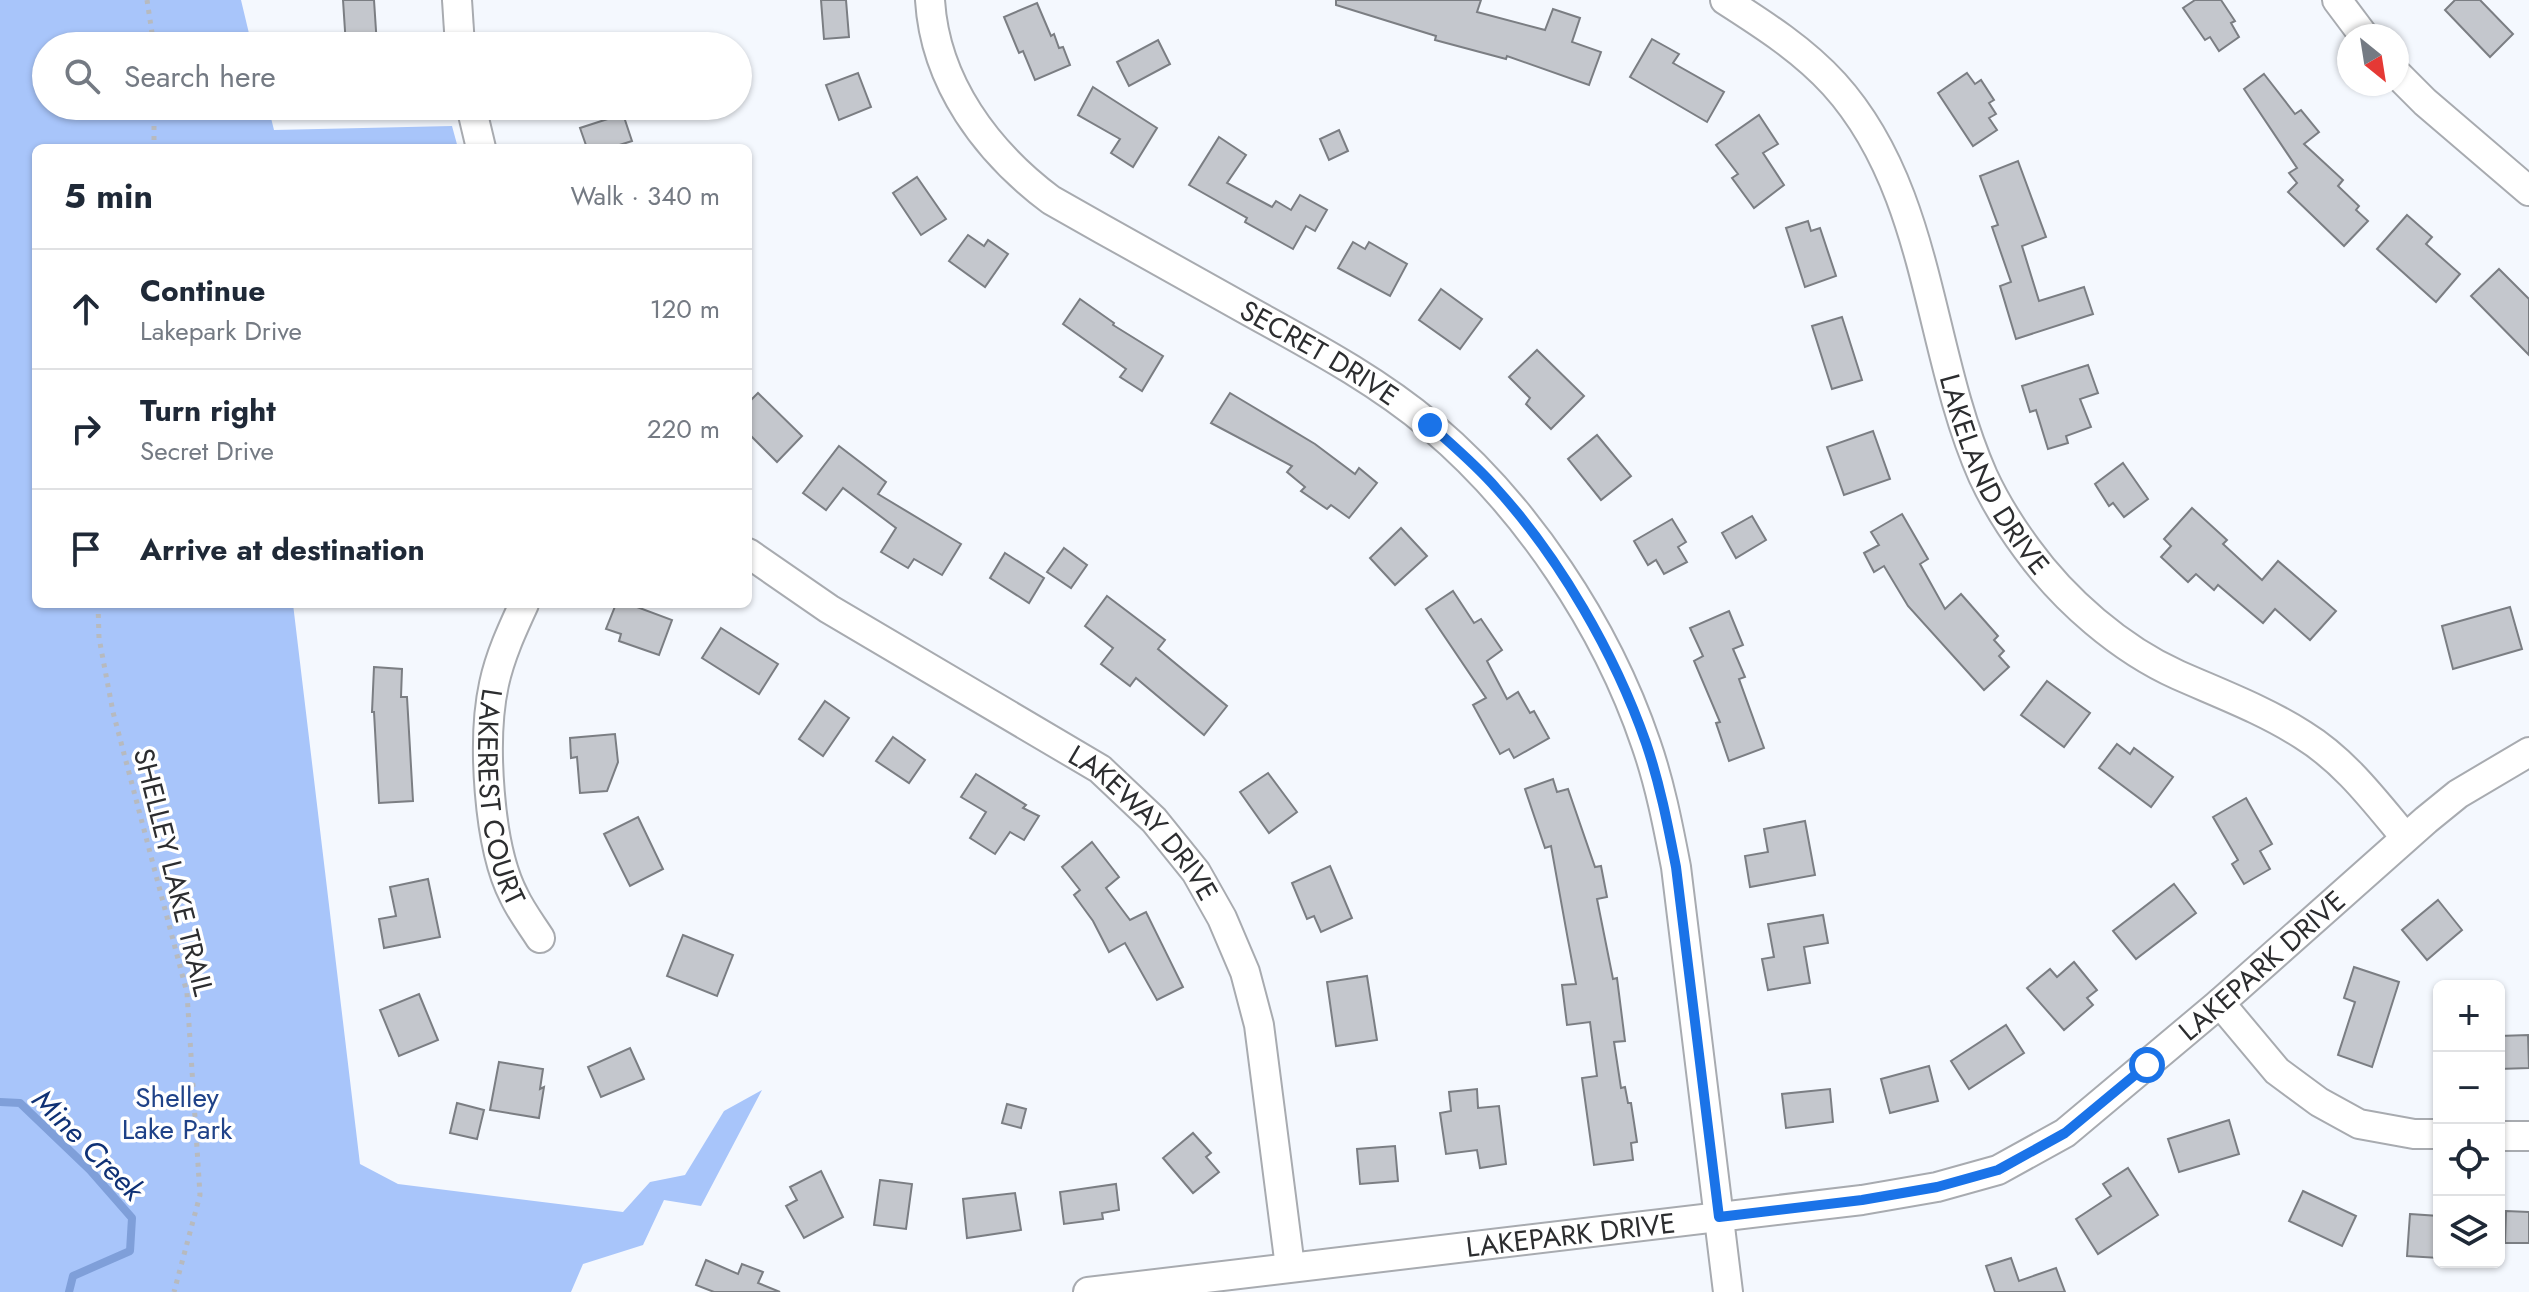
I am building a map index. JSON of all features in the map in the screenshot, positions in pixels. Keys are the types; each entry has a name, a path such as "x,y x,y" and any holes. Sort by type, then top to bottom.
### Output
{"street":[{"path":"457,0 459,32"},
{"name":"SECRET DRIVE","path":"930,0 931,17 941,54 955,89 971,119 994,150 1022,179 1051,200 1340,361 1430,425 1496,488 1532,532 1572,592 1597,633 1618,677 1646,743 1665,810 1676,867 1728,1292"},
{"name":"LAKELAND DRIVE","path":"1725,0 1815,64 1849,103 1882,157 1908,223 1965,427 1983,476 2027,549 2077,605 2136,650 2177,675 2272,718 2335,758 2405,837"},
{"path":"2337,0 2355,24"},
{"path":"2409,86 2529,191"},
{"path":"474,120 480,144"},
{"name":"LAKEWAY DRIVE","path":"752,556 829,609 1100,769 1154,820 1196,872 1222,918 1245,972 1259,1025 1290,1267"},
{"name":"LAKEREST COURT","path":"522,608 503,650 493,686 489,762 499,858 514,896 540,938"},
{"name":"LAKEPARK DRIVE","path":"1088,1292 1862,1200 1937,1187 1998,1170 2065,1133 2220,1003 2405,837 2458,794 2529,752"},
{"path":"2220,1003 2277,1071 2319,1102 2359,1124 2414,1134 2433,1134"},
{"path":"2505,1136 2529,1136"}],"path":[{"path":"147,0 152,32"},
{"path":"154,120 154,144"},
{"name":"SHELLEY LAKE TRAIL","path":"98,608 99,638 113,712 187,993 200,1195 174,1292"}],"green space":[{"name":"Shelley Lake Park","path":"0,0 241,0 249,32 32,32 32,120 272,120 274,130 452,126 457,144 32,144 32,608 293,608 360,1164 398,1184 623,1212 650,1182 685,1175 724,1111 762,1090 701,1206 664,1200 643,1245 583,1264 571,1292 0,1292"}],"building":[{"path":"343,0 374,0 376,32 345,32"},
{"path":"821,0 846,0 849,37 824,39"},
{"path":"1336,0 1481,0 1477,12 1545,30 1553,9 1580,18 1572,42 1601,52 1589,85 1507,56 1506,59 1435,40 1436,36 1336,5"},
{"path":"2195,0 2221,0 2235,21 2231,23 2239,37 2219,51 2210,37 2205,40 2183,8"},
{"path":"2455,0 2480,0 2513,34 2490,57 2445,10"},
{"path":"1037,3 1051,36 1054,34 1059,48 1063,47 1070,65 1035,80 1023,51 1019,53 1004,17"},
{"path":"1652,39 1679,54 1673,63 1724,92 1707,122 1630,77"},
{"path":"1158,40 1170,64 1129,86 1117,62"},
{"path":"858,73 871,107 839,120 826,85"},
{"path":"1967,73 1975,84 1981,80 1994,100 1989,103 1996,114 1989,118 1997,130 1973,146 1938,93"},
{"path":"2264,74 2295,114 2301,110 2319,132 2304,144 2343,180 2338,186 2359,206 2356,210 2368,221 2344,246 2288,192 2297,183 2289,173 2297,168 2244,89"},
{"path":"1093,87 1157,128 1133,167 1111,153 1120,139 1078,115"},
{"path":"1759,115 1778,144 1763,153 1784,185 1754,208 1732,178 1738,174 1716,145"},
{"path":"605,120 625,120 632,141 586,144 580,128"},
{"path":"1339,130 1348,151 1329,160 1320,139"},
{"path":"1219,137 1246,155 1227,183 1272,207 1276,201 1291,210 1300,195 1327,210 1315,231 1306,226 1293,249 1189,185"},
{"path":"2018,161 2046,237 2022,246 2039,301 2084,287 2093,314 2016,339 2000,286 2011,282 1992,227 1998,225 1980,176"},
{"path":"917,177 946,219 921,235 893,193"},
{"path":"2407,215 2432,237 2426,244 2460,274 2436,302 2377,249"},
{"path":"1808,221 1811,231 1820,228 1836,276 1805,287 1786,228"},
{"path":"968,235 984,246 988,240 1008,254 985,287 949,261"},
{"path":"1353,242 1365,249 1369,242 1407,264 1390,296 1338,268"},
{"path":"2499,269 2529,299 2529,355 2471,296"},
{"path":"1441,289 1482,319 1460,349 1419,320"},
{"path":"1080,299 1113,325 1163,356 1142,391 1120,377 1126,369 1063,324"},
{"path":"1842,317 1862,380 1832,389 1812,326"},
{"path":"1537,350 1584,396 1551,429 1526,404 1530,398 1509,377"},
{"path":"2088,365 2098,393 2080,399 2091,427 2066,436 2068,443 2048,449 2036,410 2030,412 2022,386"},
{"path":"758,393 802,436 777,462 752,437 752,399"},
{"path":"1230,393 1315,444 1355,474 1359,468 1377,483 1349,518 1331,505 1327,509 1301,491 1305,487 1287,472 1292,466 1211,423"},
{"path":"1873,431 1890,479 1844,495 1827,447"},
{"path":"1597,435 1631,476 1601,500 1568,459"},
{"path":"839,446 886,482 878,494 961,544 942,575 914,559 908,568 881,552 896,528 843,488 826,510 803,493"},
{"path":"2123,463 2148,499 2124,517 2113,503 2109,506 2095,484"},
{"path":"2192,508 2227,540 2223,544 2262,580 2278,561 2336,611 2310,640 2275,609 2263,623 2218,585 2214,590 2196,574 2188,582 2161,557 2171,546 2164,539"},
{"path":"1902,514 1928,559 1920,564 1945,609 1961,594 1998,636 1994,640 2004,651 1999,656 2009,667 1984,690 1908,606 1884,566 1874,572 1864,553 1879,545 1871,532"},
{"path":"1752,516 1766,540 1736,558 1722,533"},
{"path":"1672,519 1686,542 1678,547 1687,562 1664,574 1656,560 1648,565 1634,541"},
{"path":"1401,528 1427,556 1395,585 1370,558"},
{"path":"1064,548 1087,565 1071,588 1047,572"},
{"path":"1005,553 1044,578 1029,603 990,578"},
{"path":"1453,591 1474,623 1481,619 1502,650 1487,661 1507,699 1518,692 1530,713 1534,711 1549,738 1514,758 1509,749 1500,754 1473,705 1486,698 1426,609"},
{"path":"1107,596 1165,640 1158,649 1227,706 1204,735 1136,678 1130,686 1101,664 1113,648 1085,626"},
{"path":"2510,607 2522,649 2453,669 2442,626"},
{"path":"614,608 640,608 672,620 659,655 619,641 621,634 606,629"},
{"path":"1729,611 1743,645 1733,649 1745,677 1739,679 1764,748 1729,761 1716,723 1720,722 1694,661 1703,656 1690,628"},
{"path":"721,628 778,664 759,694 702,658"},
{"path":"374,667 402,669 401,697 407,697 413,801 379,803 372,712"},
{"path":"2047,681 2090,713 2064,747 2021,715"},
{"path":"825,701 849,718 823,756 799,739"},
{"path":"615,734 618,762 607,791 580,793 577,757 571,758 570,738"},
{"path":"893,737 925,760 909,783 876,761"},
{"path":"2117,744 2130,754 2134,748 2173,777 2151,807 2099,768"},
{"path":"1268,773 1297,812 1269,833 1240,792"},
{"path":"976,774 1039,816 1024,840 1010,832 995,854 970,838 986,812 961,797"},
{"path":"1553,779 1557,792 1568,789 1595,867 1601,866 1607,897 1597,899 1613,979 1617,978 1625,1041 1614,1042 1621,1088 1625,1087 1628,1103 1631,1103 1637,1142 1631,1143 1633,1160 1594,1165 1582,1078 1597,1076 1590,1022 1567,1025 1562,985 1576,984 1551,846 1545,848 1525,789"},
{"path":"2246,798 2272,844 2260,851 2270,869 2244,884 2232,864 2238,860 2213,817"},
{"path":"638,817 663,869 630,886 604,834"},
{"path":"1805,821 1815,875 1750,887 1745,856 1768,852 1764,829"},
{"path":"1092,842 1119,877 1106,888 1130,920 1146,912 1183,987 1157,1000 1125,943 1109,952 1093,921 1074,895 1080,890 1062,867"},
{"path":"1330,866 1352,918 1321,932 1314,916 1307,919 1292,883"},
{"path":"428,879 440,937 384,948 379,919 396,916 390,887"},
{"path":"2174,884 2196,913 2136,959 2113,931"},
{"path":"2438,900 2462,930 2427,960 2402,930"},
{"path":"1823,915 1828,943 1804,947 1810,983 1768,990 1762,959 1774,957 1768,924"},
{"path":"683,935 733,955 717,996 667,976"},
{"path":"2074,962 2097,990 2087,998 2093,1005 2064,1030 2027,988 2050,969 2057,977"},
{"path":"2354,967 2399,982 2372,1067 2338,1055 2355,1002 2344,998"},
{"path":"1367,976 1377,1040 1336,1046 1327,982"},
{"path":"419,994 438,1040 399,1056 380,1010"},
{"path":"2006,1025 2024,1053 1969,1089 1951,1061"},
{"path":"2528,1035 2529,1068 2505,1069 2505,1036"},
{"path":"630,1048 644,1079 601,1097 588,1067"},
{"path":"499,1062 543,1069 540,1089 544,1087 539,1118 490,1110"},
{"path":"1929,1066 1938,1101 1890,1113 1881,1079"},
{"path":"1477,1089 1478,1108 1499,1106 1506,1164 1480,1168 1477,1150 1446,1154 1440,1113 1451,1111 1449,1092"},
{"path":"1830,1089 1833,1122 1786,1128 1782,1094"},
{"path":"457,1103 484,1110 477,1139 450,1133"},
{"path":"1007,1104 1026,1109 1021,1128 1002,1123"},
{"path":"2229,1120 2239,1154 2179,1172 2168,1139"},
{"path":"1193,1133 1211,1153 1206,1157 1219,1172 1193,1193 1163,1158"},
{"path":"1395,1146 1398,1181 1360,1184 1357,1149"},
{"path":"2128,1168 2158,1215 2098,1254 2076,1219 2111,1196 2103,1184"},
{"path":"821,1171 843,1217 804,1238 786,1206 797,1200 790,1187"},
{"path":"880,1180 912,1184 906,1229 874,1225"},
{"path":"1116,1184 1119,1210 1102,1213 1103,1219 1064,1224 1060,1192"},
{"path":"2303,1191 2356,1216 2342,1246 2289,1221"},
{"path":"1015,1193 1021,1230 967,1238 963,1199"},
{"path":"2506,1211 2529,1212 2529,1243 2505,1243"},
{"path":"2410,1214 2433,1216 2433,1258 2407,1256"},
{"path":"2011,1258 2019,1281 2056,1268 2065,1292 1995,1292 1986,1266"},
{"path":"706,1260 738,1274 742,1264 763,1272 758,1283 780,1292 714,1292 696,1285"}],"waterway":[{"name":"Mine Creek","path":"0,1102 20,1103 90,1170 132,1218 130,1251 73,1276 69,1292"}],"route":[{"path":"1430,425 1496,488 1532,532 1597,633 1646,743 1665,810 1676,867 1719,1217 1862,1200 1937,1187 1998,1170 2065,1133 2147,1065"}]}
